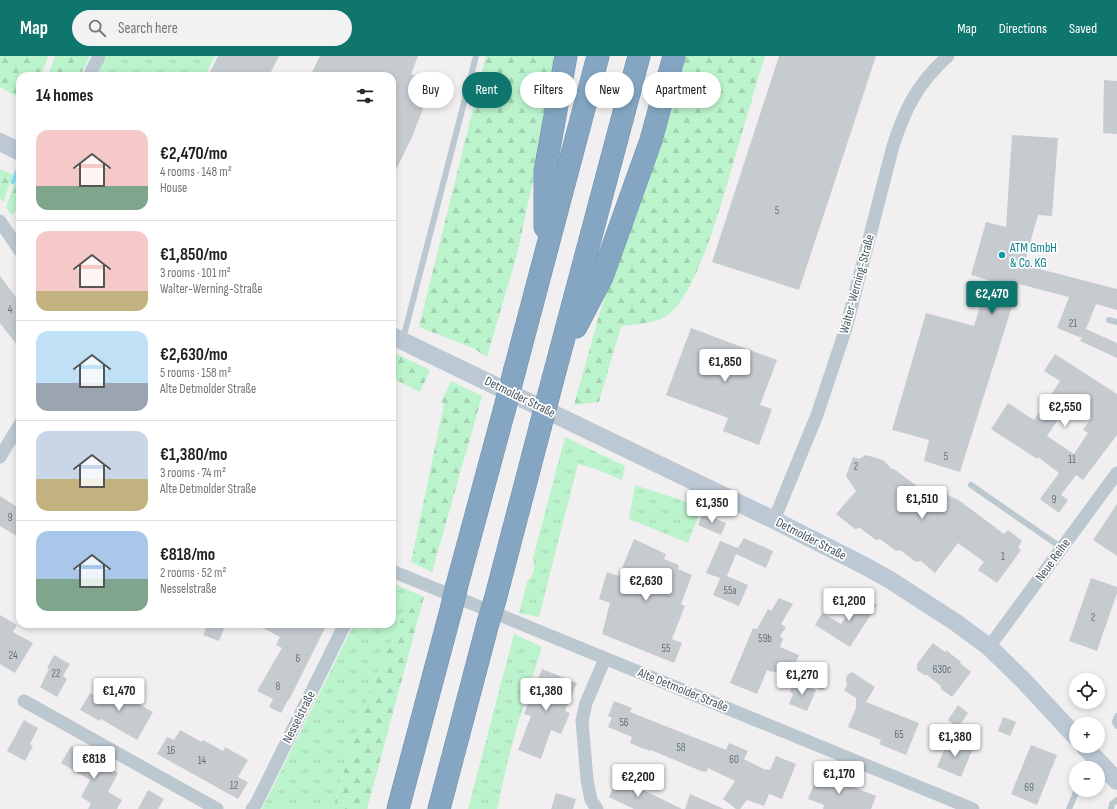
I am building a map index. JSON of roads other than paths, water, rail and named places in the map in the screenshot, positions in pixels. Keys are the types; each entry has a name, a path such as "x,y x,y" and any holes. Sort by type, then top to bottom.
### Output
{"highway":[{"path":"545,260 545,171 566,56"},
{"path":"398,809 598,56"},
{"path":"439,809 639,56"},
{"path":"557,364 602,277 651,140 674,56"}],"street":[{"path":"91,72 99,56"},
{"name":"Walter-Werning-Straße","path":"774,520 817,415 846,328 893,146 904,114 920,87 930,74 948,56"},
{"path":"0,142 16,150"},
{"path":"0,221 4,237 16,248"},
{"name":"Detmolder Straße","path":"397,338 868,567 956,622 989,647 1023,680 1069,729"},
{"path":"0,457 16,431"},
{"name":"Neue Reihe","path":"989,647 1117,473"},
{"name":"Alte Detmolder Straße","path":"396,573 973,809"},
{"name":"Nesselstraße","path":"252,809 256,804 343,628"},
{"path":"597,809 590,800 582,721 586,703 605,659"},
{"path":"24,701 217,809"},
{"path":"1089,753 1097,763 1117,781"}],"lane":[{"name":"Detmolder Straße","path":"397,338 476,56"},
{"path":"1108,320 1117,322"},
{"path":"971,486 1062,548"},
{"path":"1117,716 1115,722 1117,726"},
{"path":"1069,809 1074,797"},
{"path":"1111,809 1112,804 1117,800"}],"waterway":[{"path":"13,182 16,175"}],"place":[{"name":"ATM GmbH & Co. KG","path":"1002,255"}]}
